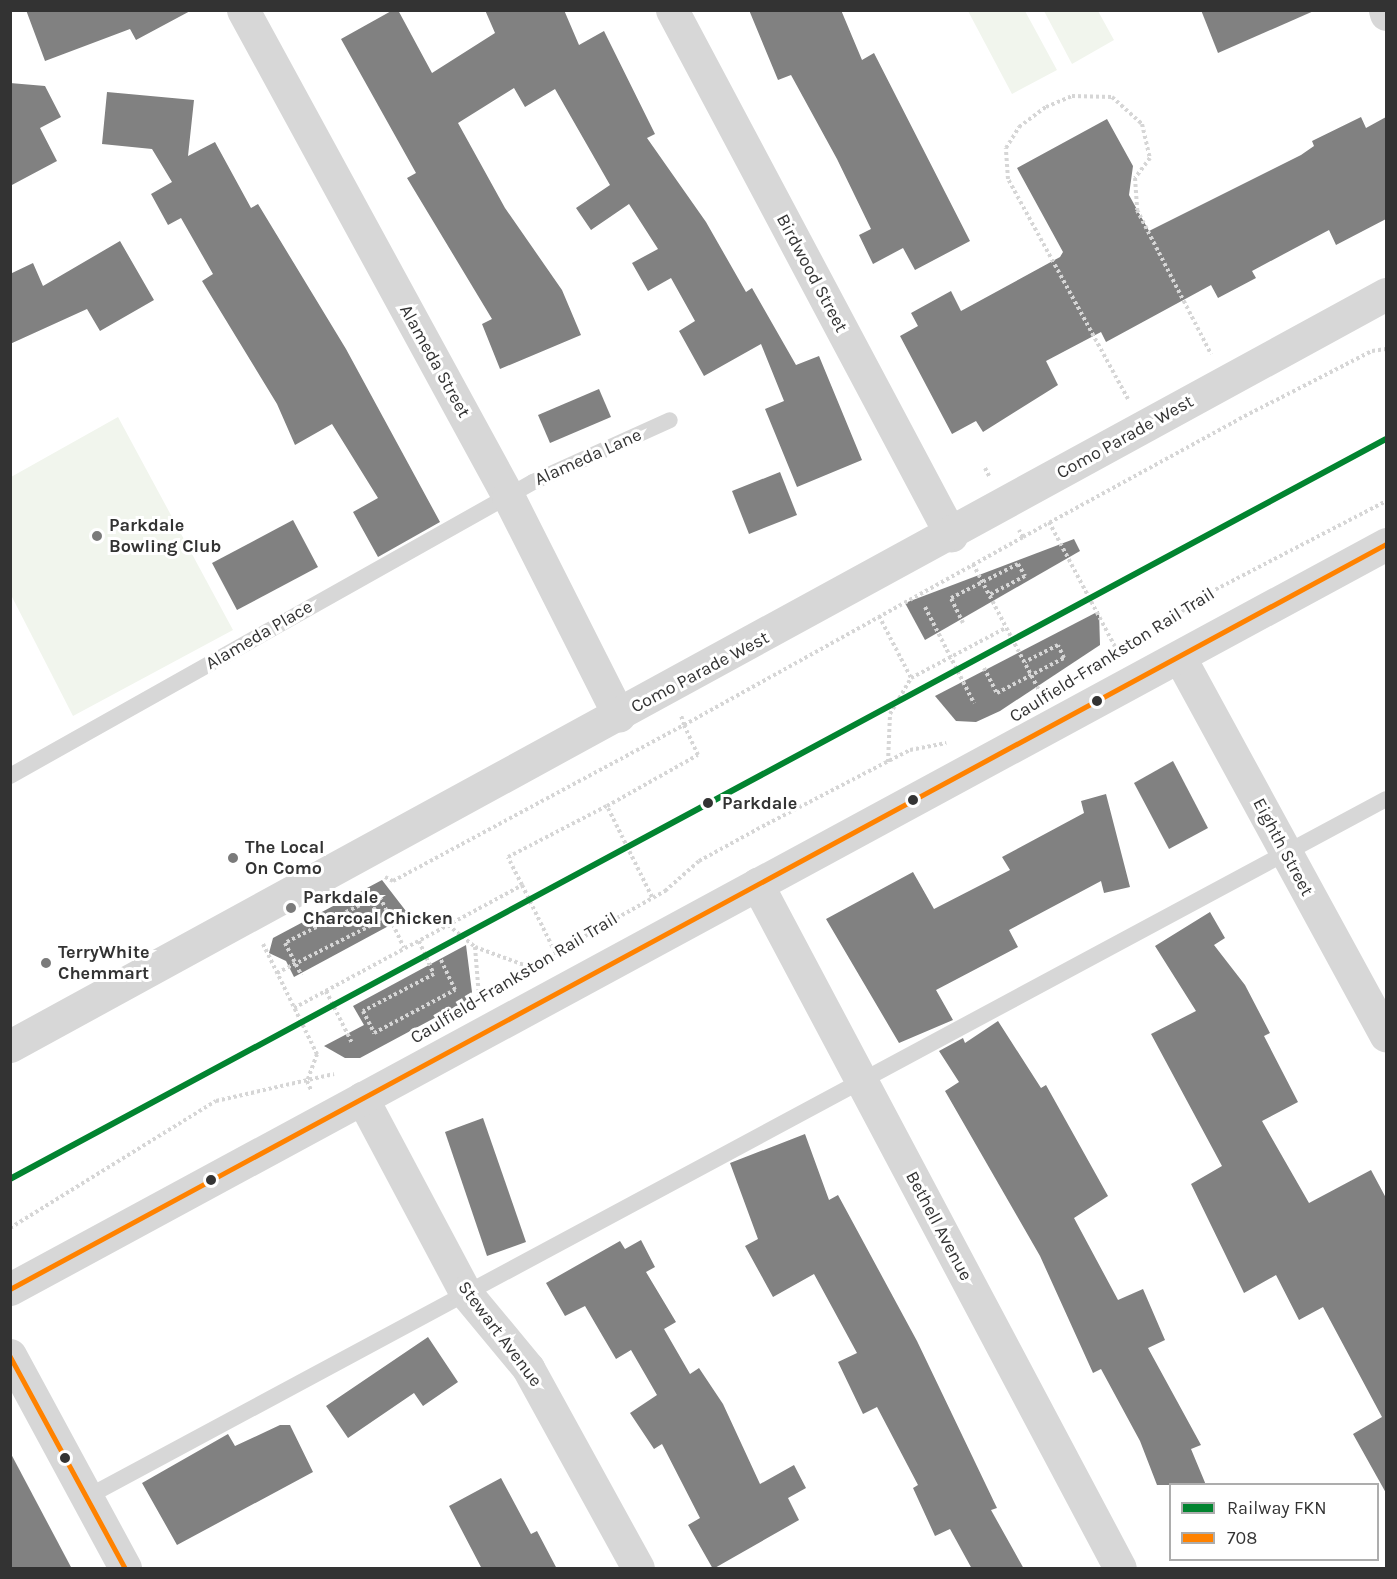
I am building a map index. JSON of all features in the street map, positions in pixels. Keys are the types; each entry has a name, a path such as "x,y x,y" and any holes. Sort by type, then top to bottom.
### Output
{"street":[{"name":"Alameda Street","path":"243,10 508,496 619,716"},
{"name":"Birdwood Street","path":"672,10 951,535"},
{"name":"Como Parade West","path":"10,1046 951,535 1143,426 1386,294"},
{"path":"10,1289 757,884 1180,658 1386,544"},
{"name":"Eighth Street","path":"1180,658 1386,1036"},
{"name":"Bethell Avenue","path":"757,884 1120,1569"},
{"name":"Stewart Avenue","path":"363,1098 465,1292 528,1368 639,1569"},
{"path":"12,1361 21,1400 89,1496 125,1569"}],"lane":[{"name":"Alameda Lane","path":"508,496 670,420"},
{"name":"Alameda Place","path":"10,776 508,496"},
{"path":"89,1496 860,1078 1386,799"}],"path":[{"path":"1143,426 1008,179 1006,148 1019,127 1046,107 1072,96 1112,97 1142,123 1150,158 1135,178 1137,210 1226,381"},
{"path":"1023,537 1372,351 1386,349"},
{"name":"Caulfield-Frankston Rail Trail","path":"1151,632 1205,595 1386,501"},
{"path":"1049,522 1119,655"},
{"path":"973,564 1045,701"},
{"path":"963,623 951,598 1018,564 1025,576 989,595"},
{"path":"940,635 925,607 975,702 962,680"},
{"path":"879,616 911,678"},
{"path":"888,762 890,714 911,678 1006,628"},
{"path":"984,668 997,693 1064,658 1058,645 1025,662"},
{"name":"Caulfield-Frankston Rail Trail","path":"1110,660 1124,651"},
{"path":"554,950 508,857 607,806 698,754 684,724"},
{"name":"Caulfield-Frankston Rail Trail","path":"504,982 554,950 652,897 699,861 910,750 954,741"},
{"path":"607,806 652,897"},
{"path":"294,1008 522,885"},
{"path":"394,925 380,897 404,948"},
{"path":"277,973 287,968 297,963 316,953 380,921 369,900 285,943 289,951 293,959 297,967 301,975"},
{"path":"248,917 317,1054 307,1081 325,1118"},
{"path":"448,925 475,947 528,967"},
{"path":"419,941 434,974 363,1011 374,1033 455,990 440,958"},
{"path":"475,947 479,998"},
{"path":"326,991 352,1043 337,1013"},
{"name":"Caulfield-Frankston Rail Trail","path":"471,1003 488,992"},
{"path":"10,1228 216,1101 345,1071"}],"shaded area":[{"path":"968,11 1025,11 1057,70 1012,94"},
{"path":"1044,11 1098,11 1114,40 1072,64"},
{"name":"Parkdale Bowling Club","path":"118,417 233,630 73,716 11,595 11,477"}],"building":[{"path":"26,10 192,10 136,40 130,29 45,61"},
{"path":"393,10 398,10 432,73 495,33 485,10 564,10 579,45 604,31 655,134 647,138 706,222 746,292 752,288 796,365 819,356 862,460 797,487 765,409 784,401 761,344 704,376 679,331 695,321 671,278 648,291 632,263 658,249 629,204 591,230 576,208 610,185 555,89 525,107 514,88 458,123 505,208 562,290 581,335 500,369 482,324 492,319 407,178 416,173 341,39"},
{"path":"749,10 841,10 862,60 874,53 970,241 915,270 903,248 873,264 859,235 871,229 837,159 791,75 778,80"},
{"path":"1201,10 1316,10 1218,53"},
{"path":"10,83 45,86 61,117 40,128 57,161 10,186"},
{"path":"107,92 194,100 188,156 215,142 251,208 258,204 346,349 440,522 378,557 353,512 378,498 332,424 295,445 277,404 202,281 213,274 181,218 168,225 151,194 172,182 152,149 102,144"},
{"path":"1361,117 1366,128 1386,117 1386,219 1336,245 1329,230 1252,271 1256,278 1218,298 1211,285 1106,342 1101,332 1046,361 1058,385 983,432 976,421 952,434 900,336 918,326 911,313 951,291 961,311 1060,257 1063,252 1017,168 1107,119 1133,166 1129,195 1149,231 1301,155 1314,146 1312,141"},
{"path":"120,241 154,300 100,331 87,309 10,344 10,274 33,263 43,286"},
{"path":"599,389 611,417 550,443 538,415"},
{"path":"780,472 797,515 749,534 732,491"},
{"path":"293,520 318,567 237,610 212,563"},
{"path":"1074,539 1080,551 925,640 905,603"},
{"path":"1099,611 1100,645 1000,711 976,722 956,721 935,696"},
{"path":"1173,761 1208,828 1169,849 1134,783"},
{"path":"1106,794 1130,887 1104,893 1101,881 1009,930 1018,947 936,990 953,1020 899,1043 826,919 913,872 934,909 1010,870 1002,857 1084,813 1081,801"},
{"path":"382,880 409,915 294,977 286,961 269,953 273,938"},
{"path":"1210,912 1225,938 1214,945 1245,985 1270,1033 1264,1036 1298,1102 1262,1121 1309,1203 1371,1170 1386,1198 1386,1493 1353,1434 1382,1417 1323,1307 1299,1320 1276,1275 1244,1293 1191,1184 1222,1166 1151,1034 1196,1011 1155,946"},
{"path":"466,945 472,992 468,1000 360,1058 345,1058 324,1046 364,1025 353,1006"},
{"path":"998,1021 1041,1088 1046,1085 1108,1196 1074,1218 1118,1300 1143,1289 1165,1340 1148,1348 1201,1445 1191,1449 1205,1483 1157,1485 1140,1441 1101,1369 1093,1373 1040,1256 945,1091 959,1082 939,1051 963,1038 965,1043"},
{"path":"483,1118 526,1242 487,1256 445,1132"},
{"path":"805,1134 829,1200 838,1195 917,1341 997,1508 991,1510 1024,1569 972,1569 950,1529 935,1536 913,1488 918,1485 877,1407 863,1414 838,1362 857,1353 814,1274 773,1297 745,1246 758,1239 730,1163"},
{"path":"641,1240 655,1267 646,1272 676,1322 664,1329 690,1374 699,1368 723,1404 760,1484 794,1465 806,1488 788,1498 799,1520 713,1569 688,1525 700,1518 662,1444 654,1449 630,1413 657,1395 631,1350 616,1359 585,1306 565,1316 546,1283 620,1241 625,1249"},
{"path":"428,1337 458,1382 423,1406 414,1393 348,1438 326,1406"},
{"path":"280,1425 290,1425 313,1472 177,1545 142,1483 228,1434 235,1446"},
{"path":"10,1452 72,1569 10,1569"},
{"path":"501,1478 531,1534 537,1531 557,1569 482,1569 449,1506"}],"rail line":[{"name":"FKN","path":"10,1179 1386,439"}],"transit line":[{"name":"708","path":"10,1289 1386,544"},
{"name":"708","path":"10,1356 125,1568"}],"place":[{"name":"Parkdale Bowling Club","path":"97,536"},
{"name":"Parkdale","path":"708,803"},
{"name":"The Local On Como","path":"233,858"},
{"name":"Parkdale Charcoal Chicken","path":"291,908"},
{"name":"TerryWhite Chemmart","path":"46,963"}]}
